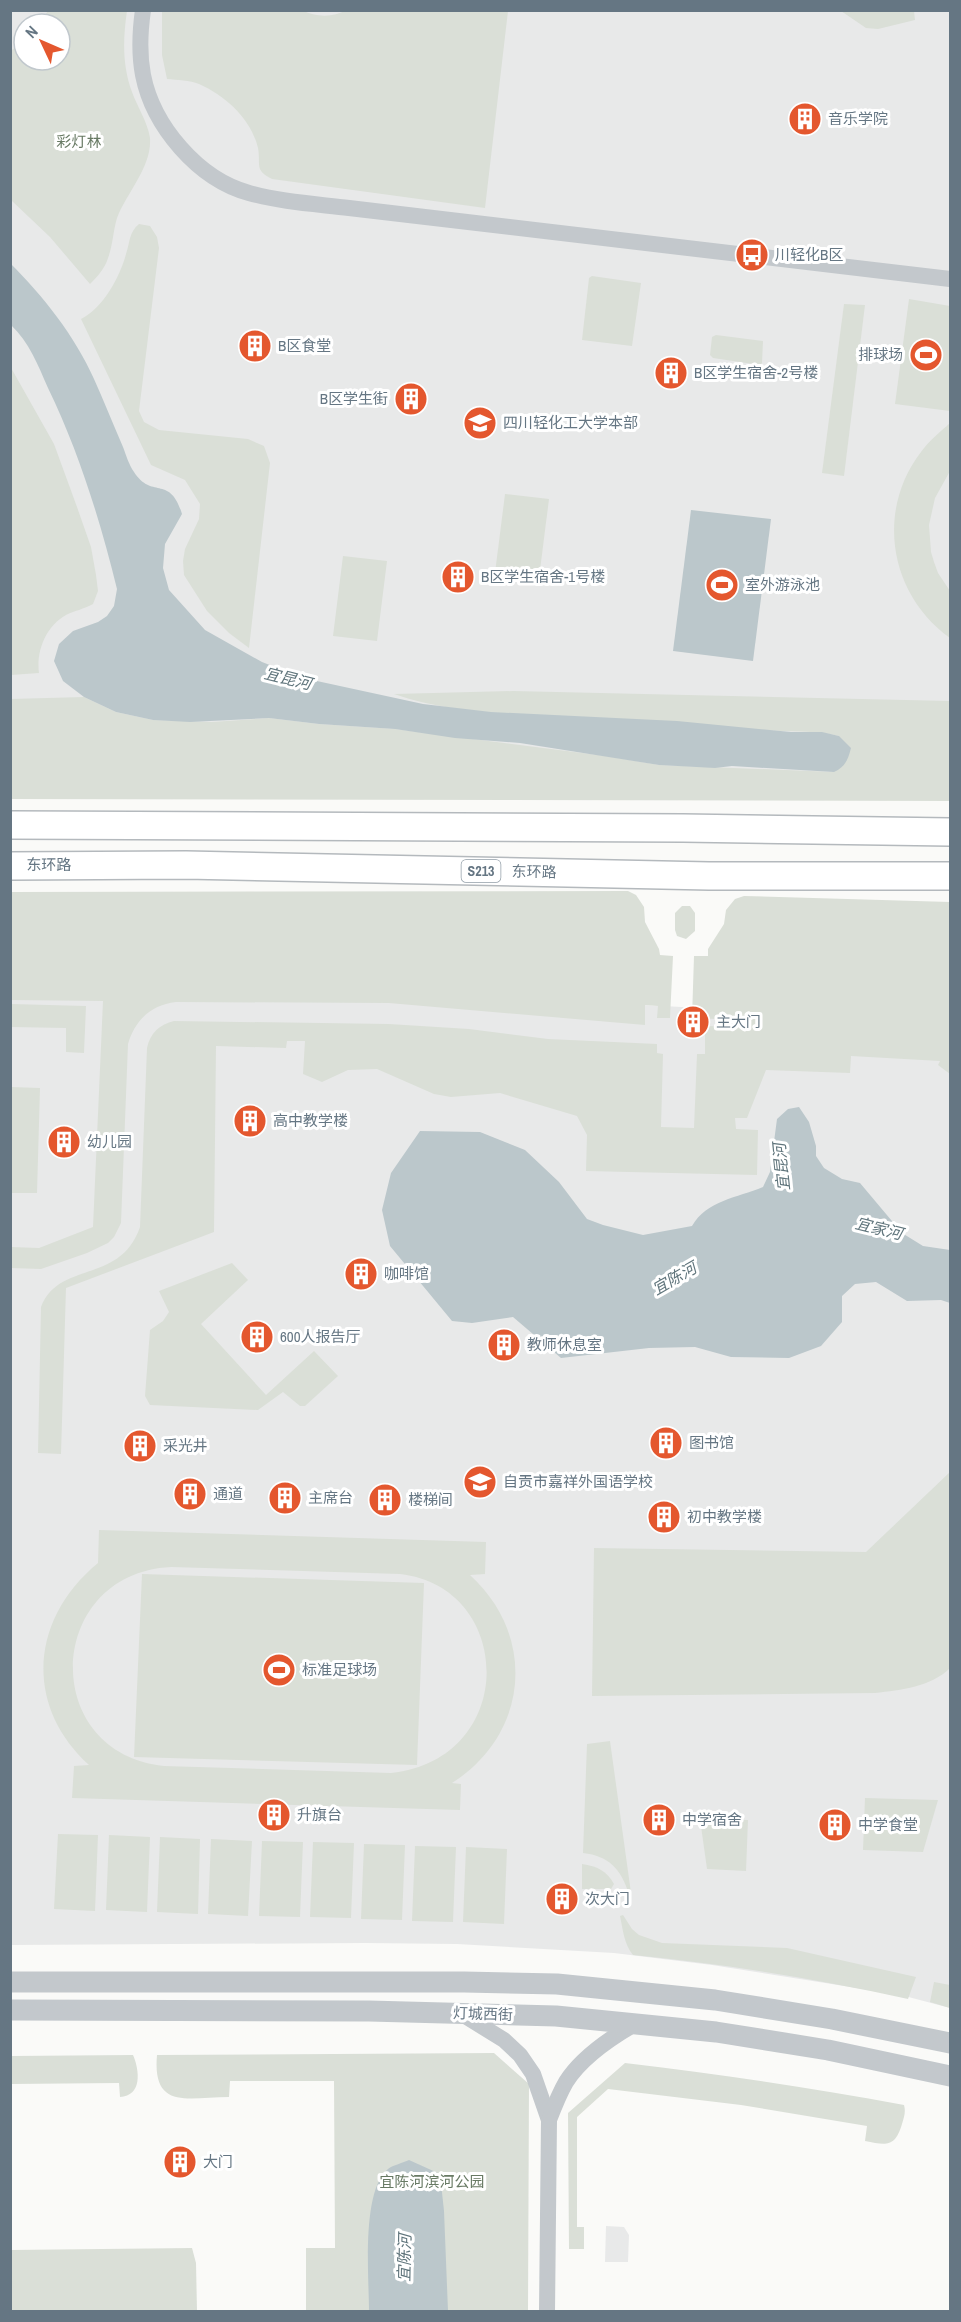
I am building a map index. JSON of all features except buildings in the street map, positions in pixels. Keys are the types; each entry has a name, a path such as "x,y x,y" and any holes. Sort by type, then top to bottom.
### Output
{"highway":[{"path":"10,825 683,828 951,832"},
{"name":"东环路","path":"10,866 198,865 709,876 951,876"}],"street":[{"path":"143,10 140,33 143,74 148,91 169,133 190,158 208,172 247,193 280,200 951,279"},
{"name":"灯城西街","path":"10,1982 557,1984 715,2000 832,2019 951,2043"},
{"name":"灯城西街","path":"10,2010 158,2009 556,2016 716,2032 828,2050 951,2076"},
{"path":"461,2013 504,2040 520,2055 533,2074 549,2120 547,2312"},
{"path":"549,2120 567,2080 576,2069 612,2037 633,2025"}],"shaded area":[{"name":"四川轻化工大学本部","path":"10,11 950,11 950,797 11,796"},
{"name":"自贡市嘉祥外国语学校","path":"10,999 585,1002 950,1021 950,2008 901,1995 712,1965 614,1953 457,1944 11,1945"},
{"path":"606,2226 624,2227 629,2235 628,2262 605,2262"}],"green space":[{"path":"302,10 324,16 346,10 508,11 485,208 272,179 260,170 258,148 250,127 228,102 199,84 167,79 162,55 162,11"},
{"name":"彩灯林","path":"127,11 124,41 126,72 150,138 150,149 143,169 117,218 107,262 90,284 50,237 11,200 11,51 12,72 72,72 72,12 47,12"},
{"path":"841,11 914,11 915,20 878,29 866,28"},
{"path":"139,224 150,226 157,237 159,248 139,411 144,422 159,430 248,439 264,446 270,463 249,648 229,633 207,611 184,575 185,549 199,519 200,504 185,480 151,465 81,319 89,314 110,291 123,263 132,234"},
{"path":"592,276 641,283 632,346 582,340 589,278"},
{"name":"排球场","path":"909,299 950,306 950,411 895,404"},
{"path":"844,304 865,305 844,476 822,473"},
{"path":"716,335 763,341 762,363 760,365 713,358 710,355 712,337"},
{"path":"10,366 54,444 91,547 98,591 93,604 66,615 48,632 39,656 39,673 11,675"},
{"path":"950,423 950,471 935,498 929,525 934,562 938,573 950,591 950,638 930,620 914,599 902,576 896,551 894,526 898,500 907,475 924,448"},
{"path":"505,494 549,499 539,578 495,573"},
{"path":"343,556 387,561 377,641 333,636"},
{"path":"513,691 950,701 950,801 11,799 10,699 84,697 116,712 153,720 212,722 269,718 395,729 659,765 834,772 839,736 830,734 464,710 394,694"},
{"path":"628,891 636,895 644,907 645,922 660,955 673,956 670,1018 657,1018 658,1006 645,1005 645,1025 389,1003 176,1002 152,1010 135,1028 128,1044 121,1223 114,1237 108,1243 87,1253 41,1269 11,1268 11,1247 39,1248 93,1227 103,1001 11,1000 11,892"},
{"path":"744,896 950,902 950,1074 938,1065 940,1061 851,1056 850,1073 766,1070 747,1118 735,1118 736,1129 758,1130 757,1175 586,1171 587,1135 577,1116 500,1093 451,1097 434,1094 377,1069 348,1070 322,1082 303,1074 305,1041 287,1041 286,1048 216,1046 214,1232 66,1288 61,1454 38,1453 41,1307 50,1292 61,1283 119,1257 131,1245 140,1227 147,1048 153,1034 160,1027 174,1021 389,1024 469,1029 548,1039 657,1044 657,1053 663,1054 661,1127 694,1128 697,1054 705,1054 705,1026 741,1027 742,1020 692,1018 694,956 708,956 708,949 724,924 726,910 735,899"},
{"path":"682,906 690,906 695,913 695,931 686,939 677,936 675,930 675,913"},
{"path":"11,1004 86,1006 84,1053 66,1052 66,1028 11,1027"},
{"path":"11,1087 40,1088 37,1193 11,1193"},
{"path":"232,1263 248,1280 201,1324 266,1395 314,1351 338,1376 305,1406 300,1406 283,1392 258,1410 150,1405 145,1396 150,1330 163,1321 169,1312 159,1291"},
{"path":"950,1472 950,1668 934,1680 875,1693 592,1696 594,1548 866,1552"},
{"path":"99,1530 486,1542 485,1574 470,1575 492,1599 506,1626 514,1655 515,1684 509,1712 497,1738 478,1762 452,1783 461,1784 460,1810 72,1798 74,1766 89,1765 68,1741 53,1716 45,1689 44,1662 48,1635 59,1609 76,1585 98,1563","holes":["171,1567 400,1574 438,1586 465,1609 481,1639 487,1673 480,1707 463,1738 433,1761 391,1773 164,1766 123,1754 94,1730 78,1699 73,1664 80,1629 99,1599 129,1577"]},
{"name":"标准足球场","path":"142,1574 424,1583 417,1765 134,1757"},
{"path":"610,1741 631,1893 629,1894 622,1877 613,1865 600,1857 583,1853 587,1744"},
{"path":"865,1798 938,1800 923,1852 863,1850"},
{"path":"700,1819 748,1820 746,1871 707,1869"},
{"path":"58,1834 98,1835 95,1911 54,1909"},
{"path":"109,1835 150,1837 147,1912 106,1910"},
{"path":"160,1837 200,1839 198,1914 157,1912"},
{"path":"211,1839 252,1841 248,1916 208,1914"},
{"path":"262,1841 303,1842 300,1917 259,1916"},
{"path":"313,1842 354,1843 351,1918 310,1917"},
{"path":"364,1844 405,1845 402,1920 361,1919"},
{"path":"415,1846 456,1847 453,1922 412,1921"},
{"path":"466,1847 507,1849 504,1924 463,1922"},
{"path":"582,1864 605,1872 614,1884 611,1889 582,1889"},
{"path":"623,1915 639,1935 662,1943 787,1948 916,1977 908,1999 771,1973 633,1955 624,1937 620,1916"},
{"path":"934,1982 950,1985 950,2008 930,2002"},
{"name":"宜陈河滨河公园","path":"494,2053 529,2084 528,2311 306,2311 306,2248 335,2248 334,2081 230,2081 229,2097 187,2098 167,2093 157,2073 157,2055"},
{"path":"133,2055 137,2068 137,2082 136,2087 127,2096 120,2097 119,2083 11,2084 11,2056"},
{"path":"625,2063 834,2093 904,2105 905,2110 896,2137 893,2141 884,2144 865,2141 867,2126 741,2105 608,2089 577,2117 577,2227 584,2227 584,2249 569,2249 568,2113"},
{"path":"192,2248 196,2263 197,2311 11,2311 11,2250"}],"water":[{"name":"宜昆河","path":"10,263 46,303 78,347 134,472 147,485 172,494 177,502 182,514 165,544 163,568 169,590 205,630 262,662 303,678 423,704 491,712 677,721 791,732 822,732 839,736 851,748 846,763 834,772 732,766 715,768 659,765 520,743 455,738 395,729 269,718 190,722 153,720 116,712 84,697 63,681 54,661 59,644 73,631 98,622 107,616 114,606 117,589 96,512 59,412 32,354 11,325"},
{"name":"室外游泳池","path":"691,510 771,519 753,661 673,651"},
{"path":"799,1107 809,1122 816,1146 816,1156 824,1168 842,1179 860,1183 902,1233 923,1246 950,1250 950,1303 941,1300 907,1301 876,1282 855,1284 842,1296 842,1322 821,1346 789,1358 731,1357 695,1347 649,1348 561,1358 513,1317 472,1323 452,1321 390,1246 382,1210 391,1173 420,1131 480,1132 525,1150 559,1182 587,1219 643,1235 692,1226 698,1217 714,1205 763,1187 770,1172 777,1119 788,1109"},
{"name":"宜陈河","path":"409,2160 440,2174 444,2211 448,2311 369,2311 368,2236 374,2196 379,2180 388,2169"}],"place":[{"name":"音乐学院","path":"805,119"},
{"name":"川轻化B区","path":"752,255"},
{"name":"B区食堂","path":"255,346"},
{"name":"排球场","path":"926,355"},
{"name":"B区学生宿舍-2号楼","path":"671,373"},
{"name":"B区学生街","path":"411,399"},
{"name":"四川轻化工大学本部","path":"480,423"},
{"name":"B区学生宿舍-1号楼","path":"458,577"},
{"name":"室外游泳池","path":"722,585"},
{"name":"主大门","path":"693,1022"},
{"name":"高中教学楼","path":"250,1121"},
{"name":"幼儿园","path":"64,1142"},
{"name":"咖啡馆","path":"361,1274"},
{"name":"600人报告厅","path":"257,1337"},
{"name":"教师休息室","path":"504,1345"},
{"name":"图书馆","path":"666,1443"},
{"name":"采光井","path":"140,1446"},
{"name":"自贡市嘉祥外国语学校","path":"480,1482"},
{"name":"通道","path":"190,1494"},
{"name":"主席台","path":"285,1498"},
{"name":"楼梯间","path":"385,1500"},
{"name":"初中教学楼","path":"664,1517"},
{"name":"标准足球场","path":"279,1670"},
{"name":"升旗台","path":"274,1815"},
{"name":"中学宿舍","path":"659,1820"},
{"name":"中学食堂","path":"835,1825"},
{"name":"次大门","path":"562,1899"},
{"name":"大门","path":"180,2162"}],"water label":[{"name":"宜家河","path":"879,1228"}]}
